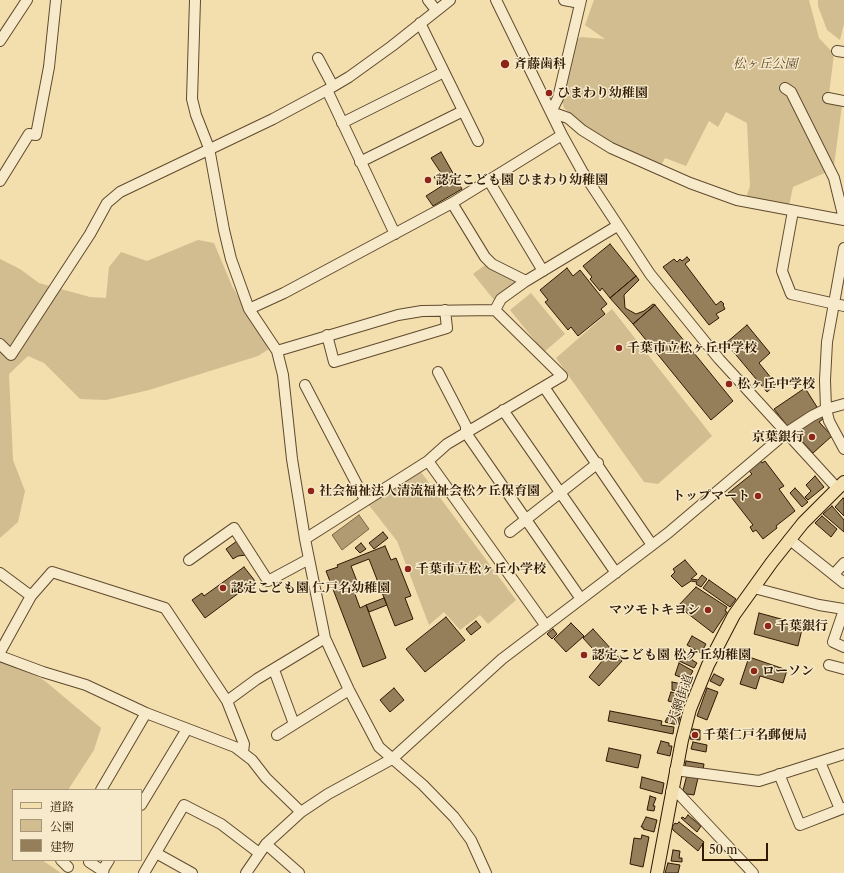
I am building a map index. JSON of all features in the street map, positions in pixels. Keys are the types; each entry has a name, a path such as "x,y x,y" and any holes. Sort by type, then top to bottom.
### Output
{"main road":[{"name":"大網街道","path":"657,873 675,770 690,709 708,665 734,616 789,539 818,506 841,485"}],"street":[{"path":"0,41 27,0"},
{"path":"0,181 29,134 36,136 49,67 56,0"},
{"path":"195,0 192,99 196,115 209,148 224,230 231,259 249,309 277,351 284,376 289,440 308,559 325,638 349,690 379,748 424,785 454,817 471,840 486,873"},
{"path":"428,0 436,10"},
{"path":"0,344 11,355 90,234 107,204 120,192 209,148 273,119 330,88 373,59 450,0"},
{"path":"496,0 562,135 582,171 650,274 688,322 786,433 841,485"},
{"path":"551,112 558,98 580,2 564,0"},
{"path":"420,23 478,141"},
{"path":"318,58 342,123 394,234"},
{"path":"342,123 444,72"},
{"path":"551,112 568,118 582,130 611,148 677,177 737,200 844,220 834,178 791,92 785,88"},
{"path":"828,98 844,101"},
{"path":"360,162 463,111"},
{"path":"249,309 284,293 452,203 562,135"},
{"path":"489,181 543,271"},
{"path":"452,203 484,257 492,264 526,281"},
{"path":"793,211 782,271 791,294 844,306"},
{"path":"495,310 501,299 526,281 580,250 617,226"},
{"path":"844,248 826,342 825,380 826,409 829,421 844,449"},
{"path":"277,351 398,315 446,310 495,310 562,376 447,444 428,461 305,539"},
{"path":"327,335 334,362 447,328 446,310"},
{"path":"438,372 466,426 466,433 581,599"},
{"path":"305,385 365,500"},
{"path":"544,387 598,463 652,545"},
{"path":"246,873 266,844 301,812 328,794 392,759 407,747 502,659 652,545 786,433 812,416 826,409 844,404"},
{"path":"503,410 616,573"},
{"path":"428,461 546,626"},
{"path":"510,532 598,463"},
{"path":"189,560 234,528 268,581 308,559"},
{"path":"789,539 844,583"},
{"path":"834,574 844,563"},
{"path":"0,652 31,596 52,572 165,608 227,701 244,744 243,752"},
{"path":"0,573 31,596"},
{"path":"754,588 819,605 844,609 833,642 844,647"},
{"path":"227,701 256,680 325,638"},
{"path":"0,656 43,672 86,685 146,713 224,742 243,752 266,778 301,812"},
{"path":"830,665 844,669"},
{"path":"274,670 294,724"},
{"path":"277,735 349,690"},
{"path":"102,789 146,713"},
{"path":"142,803 187,729"},
{"path":"675,770 759,781 844,754"},
{"path":"779,774 800,825 842,809 820,762"},
{"path":"671,792 677,792 753,873"},
{"path":"144,873 184,804 221,824 259,853"},
{"path":"266,844 299,873"},
{"path":"156,853 192,873"},
{"path":"62,861 68,868"},
{"path":"89,862 103,872 108,861"}],"green space":[{"name":"松ヶ丘公園","path":"594,0 809,0 819,38 834,54 828,102 842,105 832,181 827,172 793,187 789,206 746,198 750,186 747,123 726,112 718,127 709,121 686,166 665,158 661,166 606,141 588,130 564,108 562,101 576,40 581,37 605,39 585,25"},
{"path":"818,0 844,0 844,24 840,40 827,30 818,6"},
{"path":"198,240 214,243 232,286 269,349 258,356 149,390 106,400 80,399 44,363 28,356 9,374 13,460 25,491 18,522 0,538 0,259 20,269 39,283 90,297 106,298 109,267 121,252 147,261"},
{"path":"485,265 517,282 495,301 473,274"},
{"path":"531,293 565,334 544,352 510,310"},
{"path":"612,309 712,436 658,484 644,482 556,358"},
{"path":"421,472 516,600 488,624 480,615 460,630 444,612 429,625 397,541 368,504"},
{"path":"0,654 45,681 101,728 94,750 69,789 12,789 12,861 43,861 61,873 0,873"}],"shaded area":[{"path":"359,515 369,529 342,550 332,535"}],"building":[{"path":"441,152 462,189 433,206 426,196 445,184 442,178 437,181 434,177 441,173 431,158"},
{"path":"610,244 636,276 610,298 602,288 600,291 590,279 592,277 583,266"},
{"path":"687,257 690,260 685,264 716,305 721,301 724,304 725,309 716,314 719,318 709,325 663,267 674,259 677,262 680,259 682,261"},
{"path":"567,268 573,276 580,270 607,304 601,309 605,314 578,336 571,327 568,330 545,302 548,300 540,290"},
{"path":"636,276 639,280 624,295 625,308 636,314 644,311 653,304 655,305 633,324 610,298"},
{"path":"655,305 733,401 711,420 633,324"},
{"path":"747,325 770,353 759,363 776,384 767,392 726,343"},
{"path":"805,388 817,407 789,428 774,409"},
{"path":"820,414 823,419 819,422 832,436 813,453 793,432"},
{"path":"761,461 762,463 765,461 784,486 779,489 795,511 776,526 777,528 763,539 756,530 753,532 750,527 753,525 728,493 752,474 749,471"},
{"path":"815,476 824,487 808,500 805,497 811,491 806,485"},
{"path":"795,488 808,502 802,507 790,493"},
{"path":"843,498 844,499 844,516 835,507"},
{"path":"832,506 844,520 844,532 823,514"},
{"path":"822,516 837,529 831,537 815,523"},
{"path":"383,532 388,538 374,549 369,543"},
{"path":"237,541 246,555 238,556 233,559 226,549"},
{"path":"361,543 366,549 360,553 355,548"},
{"path":"385,546 391,560 396,558 411,596 405,598 413,619 395,626 369,559 351,566 358,584 352,586 360,608 366,605 386,658 363,667 326,571 338,567 337,565"},
{"path":"685,560 697,574 691,579 698,580 702,575 707,579 701,587 696,584 697,582 691,581 682,587 671,576 675,572 673,569"},
{"path":"244,567 255,581 205,618 192,600 202,593 204,596"},
{"path":"709,580 736,599 730,607 703,588"},
{"path":"696,587 727,607 725,611 727,612 713,633 678,606"},
{"path":"384,598 387,605 369,612 366,605"},
{"path":"759,613 803,625 798,646 754,634"},
{"path":"446,617 465,640 425,672 406,649"},
{"path":"476,621 481,627 471,635 466,629"},
{"path":"571,623 584,636 566,652 554,639"},
{"path":"553,629 557,634 552,639 547,634"},
{"path":"593,629 622,661 599,686 589,677 603,660 583,638"},
{"path":"692,636 706,644 701,653 687,645"},
{"path":"680,650 693,657 692,660 697,663 694,668 675,659"},
{"path":"749,657 787,670 783,683 760,676 756,689 740,684"},
{"path":"679,663 693,671 689,678 681,675 680,677 675,675"},
{"path":"714,674 724,679 720,686 710,681"},
{"path":"672,682 687,685 686,689 684,689 683,692 672,690"},
{"path":"394,688 404,700 390,712 380,700"},
{"path":"707,688 718,692 707,720 697,716"},
{"path":"671,692 685,696 683,705 668,701"},
{"path":"672,708 681,710 678,725 665,722"},
{"path":"610,711 662,721 661,725 674,727 673,734 608,721"},
{"path":"693,729 700,730 700,740 690,739"},
{"path":"661,741 669,743 669,746 672,746 670,756 657,753"},
{"path":"693,742 707,745 706,752 691,749"},
{"path":"609,748 641,755 638,768 606,761"},
{"path":"686,761 704,764 703,770 685,767"},
{"path":"687,775 698,778 694,795 687,794 683,790"},
{"path":"642,777 664,783 662,794 640,788"},
{"path":"650,796 656,798 653,806 655,806 654,811 647,810"},
{"path":"688,815 701,826 697,832 681,818 683,817 685,819"},
{"path":"646,817 657,820 654,832 641,827"},
{"path":"679,822 704,842 698,851 673,830 672,827 675,823 677,824"},
{"path":"642,835 649,837 643,867 630,864 634,838 641,839"},
{"path":"673,850 680,851 679,858 682,858 682,862 671,861"},
{"path":"668,863 680,865 678,873 665,873"}],"place":[{"name":"斉藤歯科","path":"505,64"},
{"name":"ひまわり幼稚園","path":"549,93"},
{"name":"認定こども園 ひまわり幼稚園","path":"428,180"},
{"name":"千葉市立松ヶ丘中学校","path":"619,348"},
{"name":"松ヶ丘中学校","path":"729,384"},
{"name":"京葉銀行","path":"812,437"},
{"name":"社会福祉法人清流福祉会松ケ丘保育園","path":"311,491"},
{"name":"トップマート","path":"758,496"},
{"name":"千葉市立松ヶ丘小学校","path":"408,569"},
{"name":"認定こども園 仁戸名幼稚園","path":"223,588"},
{"name":"マツモトキヨシ","path":"708,610"},
{"name":"千葉銀行","path":"768,626"},
{"name":"認定こども園 松ケ丘幼稚園","path":"584,655"},
{"name":"ローソン","path":"754,671"},
{"name":"千葉仁戸名郵便局","path":"695,735"}]}
